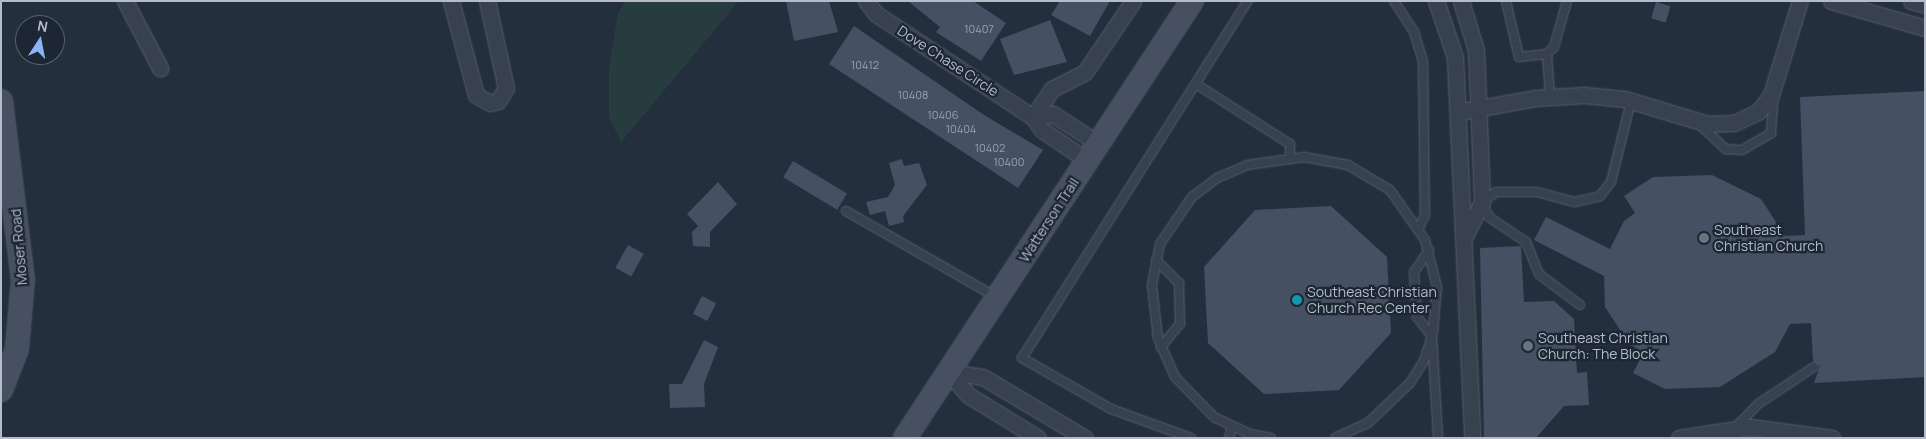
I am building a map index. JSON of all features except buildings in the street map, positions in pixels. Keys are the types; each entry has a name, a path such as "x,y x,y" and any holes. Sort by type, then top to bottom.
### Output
{"main road":[{"name":"Watterson Trail","path":"905,438 1192,1"},
{"name":"Moser Road","path":"1,101 6,164 23,312 17,349 1,390"}],"street":[{"path":"125,1 160,68"},
{"path":"451,1 476,95 490,103 498,101 506,88 486,1"},
{"name":"Dove Chase Circle","path":"866,1 876,14 1034,117 1042,130 1093,152"},
{"path":"1034,117 1052,89 1085,72 1133,1"},
{"path":"1436,1 1455,57 1472,438"},
{"path":"1461,1 1476,50 1482,202 1463,240"},
{"path":"1458,112 1550,96 1584,94 1630,101 1696,121 1721,124 1747,118 1764,105 1774,87 1800,1"},
{"path":"1831,1 1925,28"},
{"path":"1911,1 1925,5"},
{"path":"1459,161 1482,202"},
{"path":"948,372 968,395 1038,438"},
{"path":"948,372 983,377 1085,438"},
{"path":"1679,438 1735,428 1783,428 1832,438"}],"lane":[{"path":"1191,438 1111,409 1022,358 1248,1"},
{"path":"1394,1 1414,32 1423,61 1425,215 1419,228"},
{"path":"1506,1 1519,57 1547,54 1554,47 1567,1"},
{"path":"1547,54 1550,96"},
{"path":"1196,84 1290,144 1290,158"},
{"path":"1696,121 1726,149 1742,150 1771,133 1774,87"},
{"path":"1580,306 1539,274 1526,242 1489,217 1482,202 1496,192 1537,192 1575,202 1600,196 1611,182 1630,101"},
{"path":"1271,438 1232,427 1193,399 1175,377 1161,347 1152,308 1156,260 1168,228 1192,197 1217,178 1247,165 1290,158 1348,164 1372,177 1390,190 1419,228 1429,250 1437,287 1432,336 1438,438"},
{"path":"846,211 998,298"},
{"path":"1429,250 1414,272 1417,317 1432,336"},
{"path":"1156,260 1179,283 1180,324 1161,347"},
{"path":"1335,438 1368,423 1390,406 1425,359 1432,336"},
{"path":"1735,428 1758,404 1814,367"},
{"path":"1229,438 1232,427"}],"green space":[{"path":"625,1 739,1 621,142 609,117 609,66 618,13"}],"place":[{"name":"Southeast Christian Church","path":"1704,238"},
{"name":"Southeast Christian Church Rec Center","path":"1297,300"},
{"name":"Southeast Christian Church: The Block","path":"1528,346"}]}
